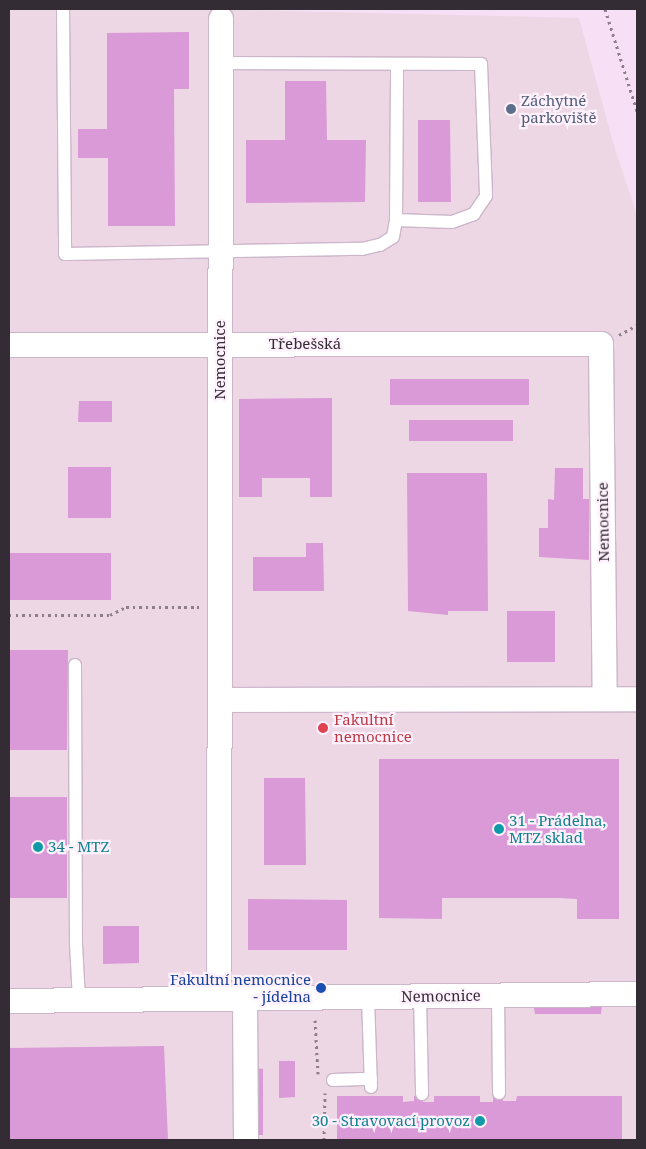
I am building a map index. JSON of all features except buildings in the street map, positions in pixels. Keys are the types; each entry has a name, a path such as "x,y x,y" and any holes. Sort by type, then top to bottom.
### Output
{"street":[{"name":"Nemocnice","path":"219,998 221,14"},
{"name":"Třebešská","path":"9,344 601,344"},
{"name":"Nemocnice","path":"601,344 605,699"},
{"path":"220,700 637,699"},
{"name":"Nemocnice","path":"9,1000 637,994"},
{"path":"245,998 246,1140"}],"lane":[{"path":"63,9 64,254 362,249 380,245 393,237 396,220 397,64"},
{"path":"221,63 481,64 486,196 474,214 452,222 396,220"},
{"path":"75,665 76,944 79,1000"},
{"path":"498,995 499,1094"},
{"path":"420,996 422,1094"},
{"path":"333,1080 371,1083 368,997"}],"path":[{"path":"605,9 637,111"},
{"path":"9,615 110,615 126,607 220,608"}],"shaded area":[{"name":"Fakultní nemocnice","path":"9,9 203,9 579,18 615,149 637,215 637,1140 9,1140"}],"place":[{"name":"Záchytné parkoviště","path":"511,109"},
{"name":"Fakultní nemocnice","path":"323,728"},
{"name":"31 - Prádelna, MTZ sklad","path":"499,829"},
{"name":"34 - MTZ","path":"38,847"},
{"name":"Fakultní nemocnice - jídelna","path":"321,988"},
{"name":"30 - Stravovací provoz","path":"480,1121"}]}
